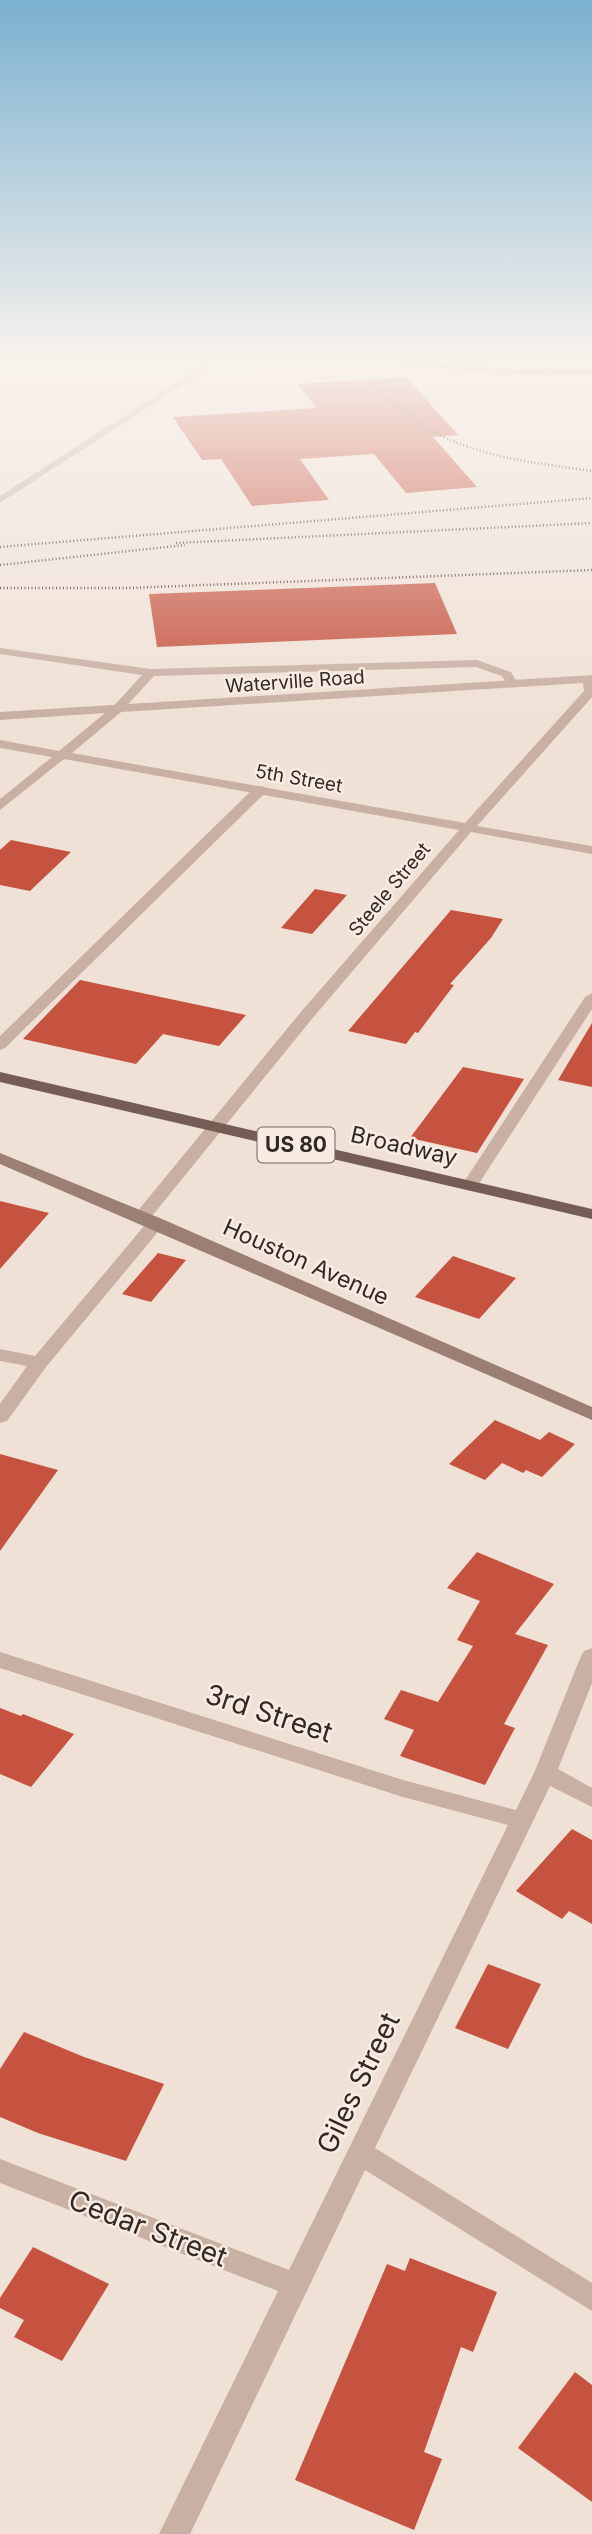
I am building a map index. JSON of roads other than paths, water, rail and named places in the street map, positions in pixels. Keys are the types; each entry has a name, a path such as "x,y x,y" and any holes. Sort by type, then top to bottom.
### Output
{"main road":[{"name":"Broadway","path":"0,1077 592,1213"}],"street":[{"path":"0,500 31,480"},
{"path":"0,651 151,673 477,663 507,674 512,684"},
{"path":"0,806 116,710 151,673"},
{"name":"Waterville Road","path":"0,716 591,679"},
{"name":"Steele Street","path":"0,1417 38,1363 149,1220 214,1126 467,827 590,692 591,679"},
{"name":"5th Street","path":"0,744 592,850"},
{"path":"0,1045 260,790"},
{"path":"470,1185 592,997"},
{"name":"Houston Avenue","path":"0,1158 149,1220 592,1414"},
{"path":"0,1355 38,1363"},
{"name":"Giles Street","path":"174,2534 545,1773 592,1656"},
{"name":"3rd Street","path":"0,1660 403,1788 521,1820"},
{"path":"545,1773 592,1798"},
{"path":"359,2152 592,2298"},
{"name":"Cedar Street","path":"0,2171 296,2285"}],"railway":[{"path":"0,547 592,498"},
{"path":"176,543 592,523"},
{"path":"0,565 185,545"},
{"path":"0,588 128,588 592,570"}]}
